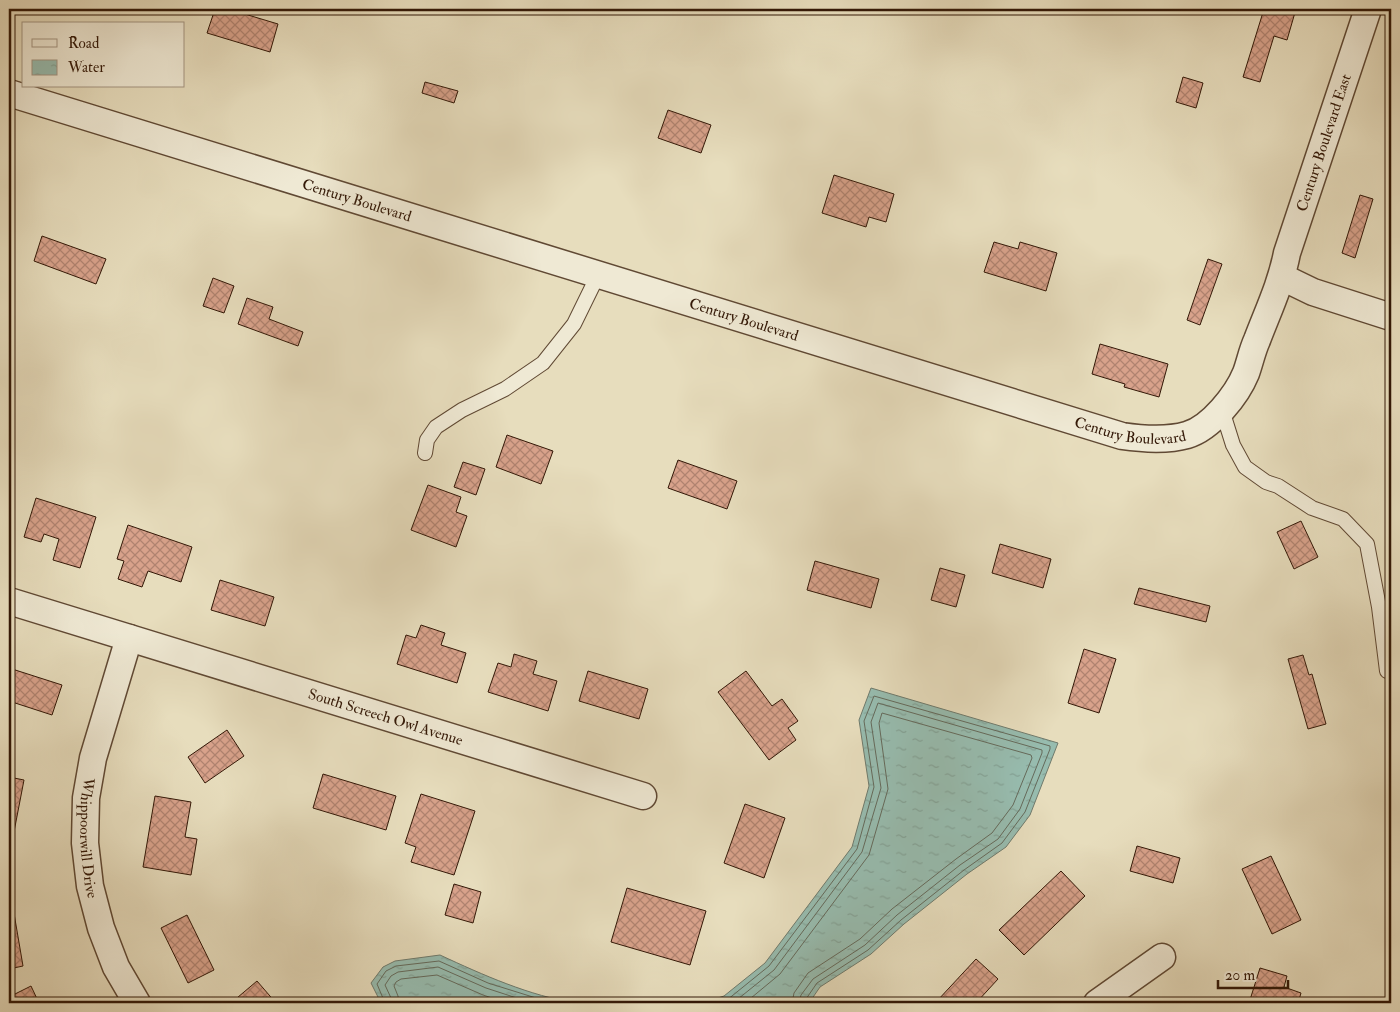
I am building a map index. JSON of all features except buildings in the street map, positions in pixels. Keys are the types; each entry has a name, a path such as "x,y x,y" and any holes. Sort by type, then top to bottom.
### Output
{"street":[{"name":"Century Boulevard East","path":"1282,277 1287,253 1368,9"},
{"name":"Century Boulevard","path":"9,93 1122,436 1151,440 1187,435 1206,424 1222,410 1236,392 1246,373 1252,352 1282,277"},
{"path":"1282,277 1313,292 1391,317"},
{"name":"South Screech Owl Avenue","path":"9,601 643,796"},
{"name":"Whippoorwill Drive","path":"129,638 93,758 86,798 85,843 90,886 100,928 116,967 137,1003"},
{"path":"1097,1003 1162,957"}],"lane":[{"path":"425,453 427,440 436,427 462,410 506,389 543,363 574,324 598,275"},
{"path":"1222,410 1233,445 1245,467 1266,482 1278,486 1312,508 1343,519 1367,544 1379,607 1387,671"}],"water":[{"path":"871,688 1058,743 1030,815 1006,847 967,874 904,924 871,954 820,987 809,1003 702,1003 724,996 765,963 852,847 869,786 859,720"},
{"path":"440,955 524,990 576,1003 381,1003 371,983 383,967 395,961"}]}
